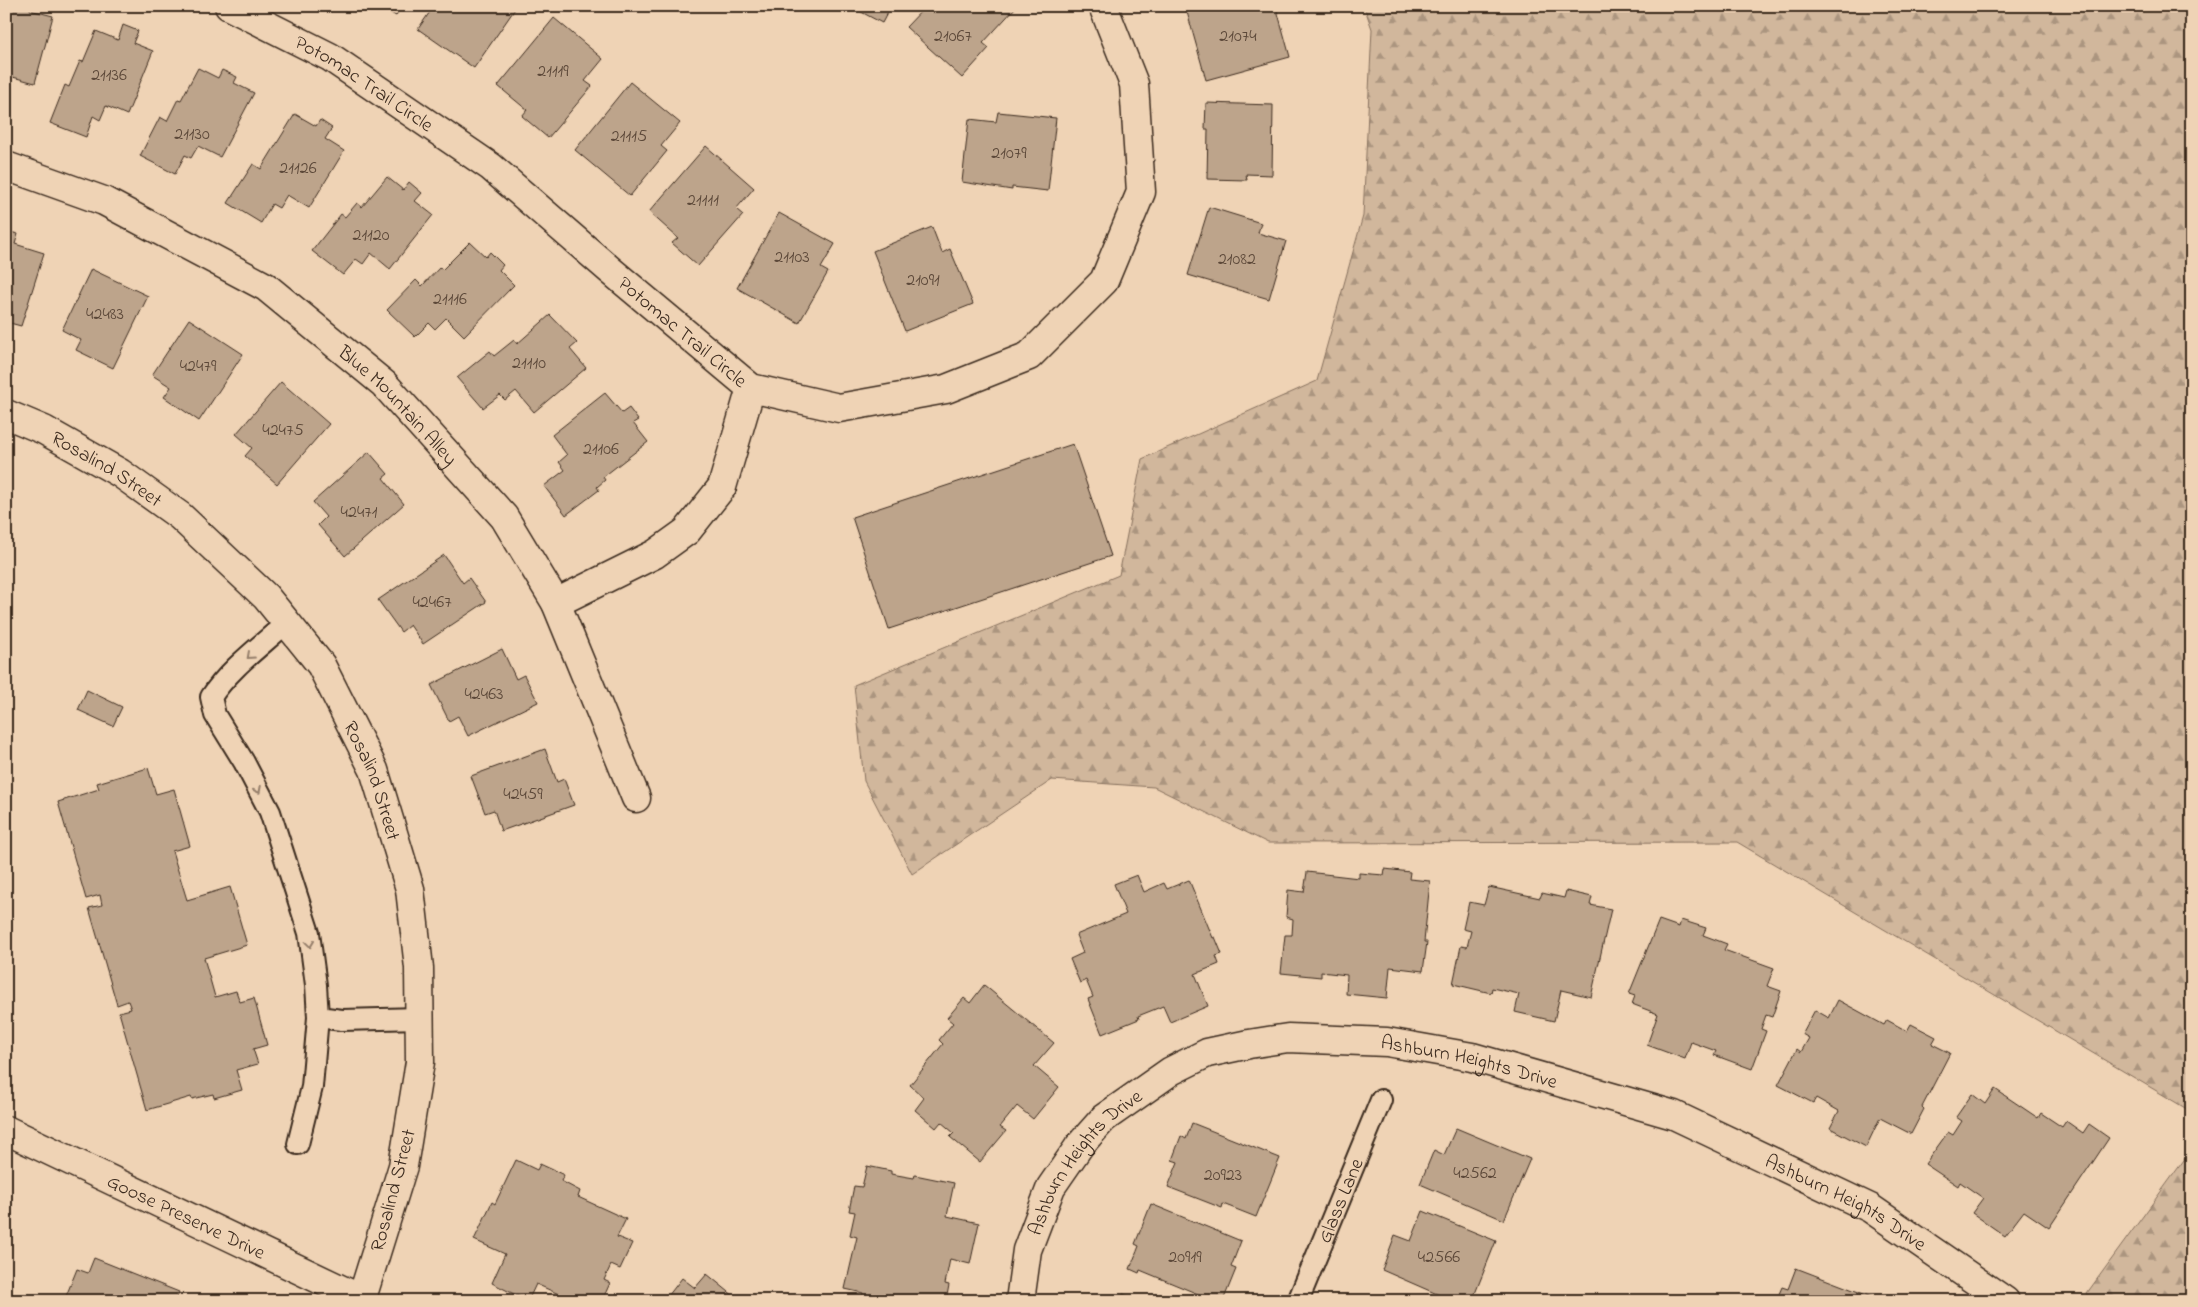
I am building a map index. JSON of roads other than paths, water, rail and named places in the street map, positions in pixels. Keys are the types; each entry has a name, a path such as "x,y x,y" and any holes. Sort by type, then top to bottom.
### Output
{"street":[{"name":"Potomac Trail Circle","path":"229,6 330,57 491,167 751,388 839,408 946,389 1029,356 1104,280 1140,192 1134,84 1103,6"},
{"name":"Blue Mountain Alley","path":"6,166 104,201 266,287 384,384 504,517 556,603 636,798"},
{"path":"556,603 655,554 687,531 722,487 751,388"},
{"name":"Rosalind Street","path":"6,414 44,430 120,473 180,516 266,597 322,666 374,770 410,889 420,968 420,1062 403,1166 363,1300"},
{"name":"Ashburn Heights Drive","path":"1020,1301 1027,1250 1051,1187 1080,1145 1104,1118 1171,1071 1207,1053 1288,1038 1387,1042 1472,1057 1674,1115 1870,1208 2005,1301"},
{"name":"Goose Preserve Drive","path":"7,1131 363,1300"}],"lane":[{"path":"286,623 231,673 211,697 215,715 244,762 270,812 309,933 318,1017 312,1087 298,1144"},
{"path":"318,1017 342,1020 420,1018"},
{"name":"Glass Lane","path":"1298,1301 1380,1100"}]}
